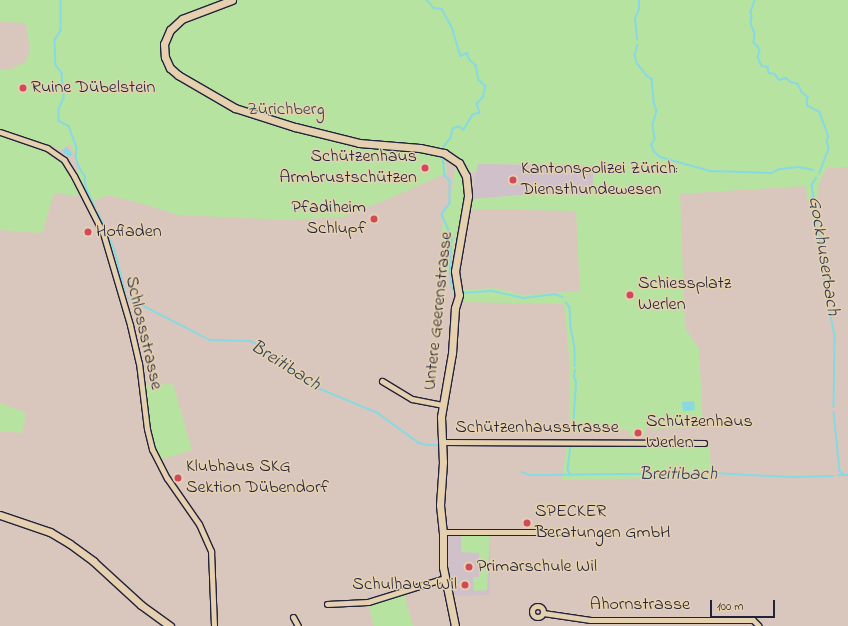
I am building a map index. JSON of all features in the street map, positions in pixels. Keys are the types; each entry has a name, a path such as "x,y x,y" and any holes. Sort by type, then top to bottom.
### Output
{"street":[{"name":"Untere Geerenstrasse","path":"232,0 182,19 170,30 164,44 165,56 170,68 178,75 228,104 295,128 353,142 439,152 455,159 463,169 469,190 456,264 459,295 454,308 452,353 441,417 442,442 440,504 445,578 455,626"},
{"name":"Schlossstrasse","path":"0,132 47,148 64,160 74,176 103,233 130,325 139,363 147,428 152,449 167,478 199,524 211,551 214,626"},
{"name":"Untere Geerenstrasse","path":"382,381 412,399 443,405"},
{"name":"Schützenhausstrasse","path":"442,442 704,443"},
{"path":"0,515 50,532 75,548 102,568 141,605 170,626"},
{"path":"443,532 560,532"},
{"path":"327,604 368,602 445,578"},
{"name":"Ahornstrasse","path":"543,613 590,620 753,620 759,626"},
{"path":"293,617 298,626"}],"shaded area":[{"path":"477,164 594,166 592,195 534,194 472,199"},
{"name":"Primarschule Wil","path":"447,534 490,535 490,595 454,596 449,573"}],"green space":[{"name":"Zürichberg","path":"0,0 848,0 848,167 829,168 828,166 820,181 816,202 821,244 818,244 805,186 680,194 685,328 699,349 703,427 651,429 651,427 646,428 646,434 630,436 630,431 618,429 575,431 569,433 574,422 569,422 570,368 564,304 461,302 464,290 495,288 524,295 580,291 576,211 470,209 472,199 534,194 592,195 594,165 478,164 477,172 465,172 464,204 447,276 440,269 443,215 451,200 455,168 462,169 445,157 447,173 343,217 286,220 178,215 108,195 93,201 76,176 79,164 70,144 59,150 54,146 49,147 0,129 0,70 8,70 26,62 30,50 26,23 0,22"},
{"path":"0,134 43,149 59,158 67,167 84,197 54,193 42,233 0,230"},
{"path":"173,384 192,450 160,460 149,432 145,385"},
{"path":"0,403 26,413 22,433 0,431"},
{"path":"567,442 704,443 710,447 711,477 562,480"},
{"path":"461,534 490,535 487,590 474,591 473,577 479,577 479,553 461,552"},
{"path":"403,591 413,626 374,626 368,602"}],"water":[{"path":"66,147 72,152 72,155 69,157 62,151"},
{"path":"694,401 695,410 683,411 682,402"}],"waterway":[{"path":"61,0 61,31 55,40 56,65 62,73 64,98 59,109 59,121 69,126 77,148 76,157 79,167 85,176 86,187 95,207"},
{"path":"427,0 434,8 442,9 452,27 461,56 467,53 470,60 476,65 479,80 486,86 483,98 477,104 480,113 473,115 464,130 459,127 453,129 451,138 444,147"},
{"path":"637,40 635,19 639,9 639,0"},
{"name":"Gockhuserbach","path":"755,0 751,12 751,23 755,34 754,43 758,46 760,51 758,57 762,66 768,67 769,73 775,74 779,80 786,78 791,82 798,84 802,92 808,97 808,106 820,112 829,137 827,141 829,149 820,173"},
{"path":"638,45 635,55 637,63 647,76 652,79 654,102 657,111 653,125 655,139 652,145 654,151 660,157 711,171 772,173 780,169 799,167 814,170"},
{"path":"443,156 445,176 450,180 450,204 442,214 452,238 450,274"},
{"name":"Gockhuserbach","path":"817,178 812,185 814,197 813,204 820,238 825,285"},
{"name":"Breitibach","path":"98,212 115,251 126,294"},
{"path":"451,278 453,289"},
{"path":"462,293 493,291 523,298 554,294 563,297"},
{"name":"Gockhuserbach","path":"826,291 835,336 834,407"},
{"name":"Breitibach","path":"128,298 210,340 251,341 311,385 378,413 419,443 438,445"},
{"path":"566,302 570,308 571,327 575,348 575,366"},
{"path":"573,429 576,383 574,377 575,370"},
{"name":"Gockhuserbach","path":"834,412 840,471 845,475"},
{"path":"571,445 568,470 571,475"},
{"name":"Breitibach","path":"522,472 530,475 714,473 791,477 833,476"},
{"name":"Breitibach","path":"838,475 848,475"}],"place":[{"name":"Ruine Dübelstein","path":"23,88"},
{"name":"Schützenhaus Armbrustschützen","path":"425,168"},
{"name":"Kantonspolizei Zürich: Diensthundewesen","path":"513,180"},
{"name":"Pfadiheim Schlupf","path":"374,219"},
{"name":"Hofladen","path":"88,232"},
{"name":"Schiessplatz Werlen","path":"630,295"},
{"name":"Schützenhaus Werlen","path":"638,433"},
{"name":"Klubhaus SKG Sektion Dübendorf","path":"178,478"},
{"name":"SPECKER Beratungen GmbH","path":"527,523"},
{"name":"Primarschule Wil","path":"469,567"},
{"name":"Schulhaus Wil","path":"465,585"}]}
